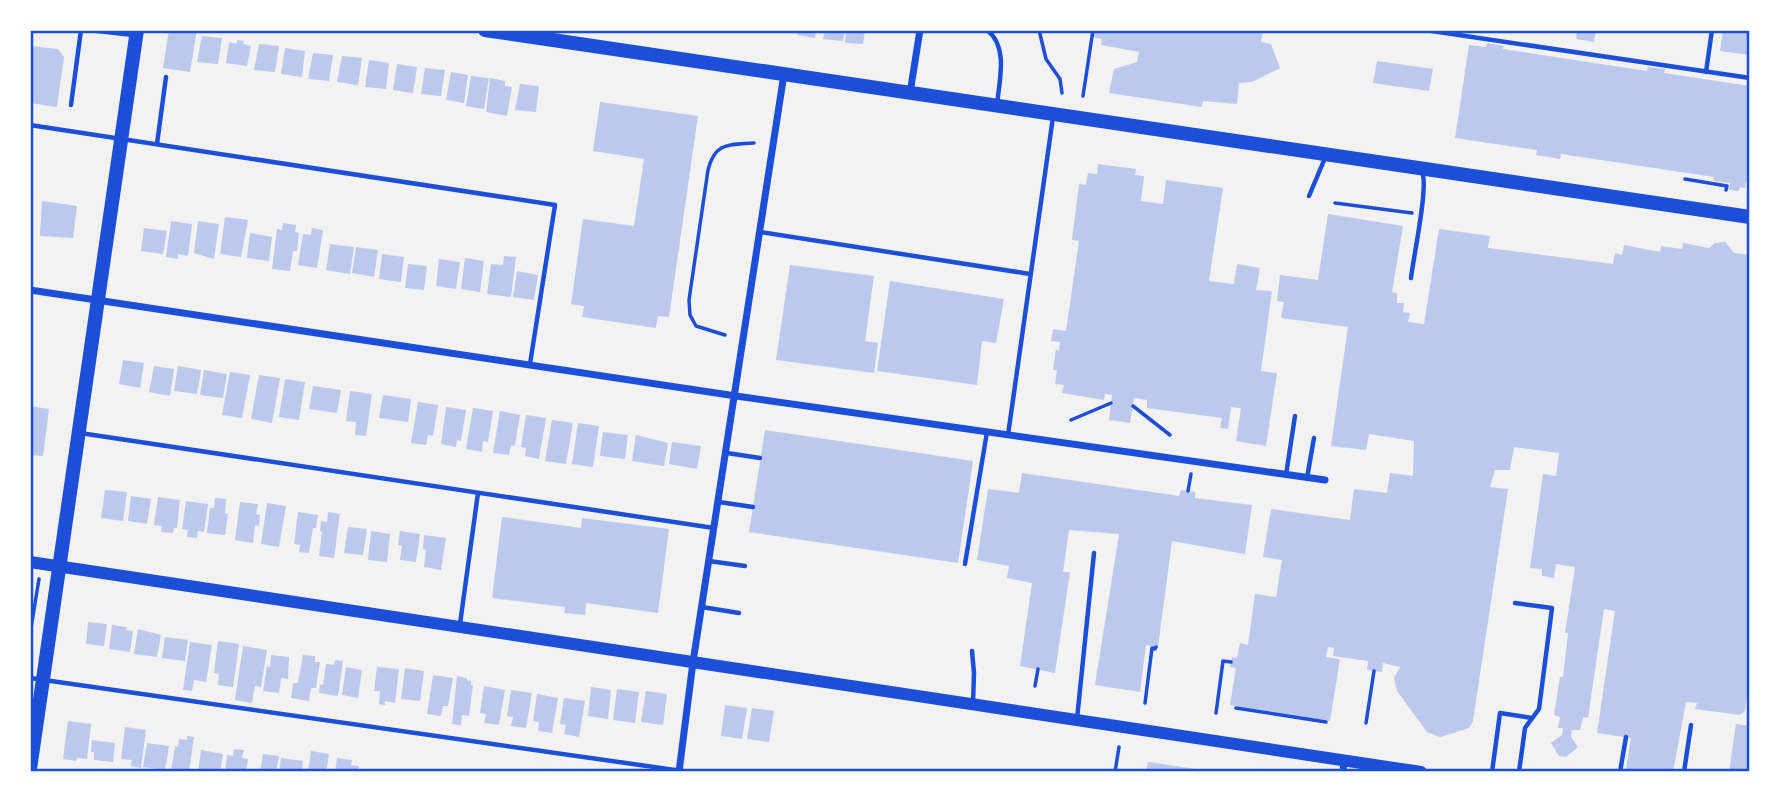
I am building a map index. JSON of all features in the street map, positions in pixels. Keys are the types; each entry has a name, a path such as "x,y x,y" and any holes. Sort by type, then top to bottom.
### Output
{"main road":[{"path":"485,30 1326,155 1423,173 1750,218"},
{"path":"30,769 36,679 59,567 137,33"}],"street":[{"path":"910,93 920,30"},
{"path":"679,771 693,662 784,74"},
{"path":"30,290 736,396 1325,480"},
{"path":"35,563 1077,720 1344,766 1421,772"}],"lane":[{"path":"71,105 81,30"},
{"path":"89,30 137,33"},
{"path":"987,30 999,44 1001,58 997,106"},
{"path":"1425,30 1750,78"},
{"path":"1706,72 1712,30"},
{"path":"157,144 166,77"},
{"path":"1008,435 1053,114"},
{"path":"30,125 555,205 530,365"},
{"path":"1309,196 1326,155"},
{"path":"1411,278 1423,173"},
{"path":"760,232 1030,274"},
{"path":"1286,475 1295,416"},
{"path":"965,564 986,432"},
{"path":"79,433 714,528"},
{"path":"1307,478 1314,438"},
{"path":"727,453 760,458"},
{"path":"459,627 478,493"},
{"path":"719,502 753,507"},
{"path":"1077,720 1094,553"},
{"path":"709,561 745,566"},
{"path":"1515,603 1552,608 1539,709 1525,728 1519,772"},
{"path":"702,607 739,613"},
{"path":"972,651 972,705"},
{"path":"36,679 689,772"},
{"path":"1492,772 1500,713 1533,718"},
{"path":"1684,772 1691,725"},
{"path":"1620,772 1626,737"}],"path":[{"path":"1039,30 1046,59 1060,79 1062,93"},
{"path":"1083,96 1093,30"},
{"path":"725,335 696,326 690,315 689,300 708,170 712,154 722,146 754,143"},
{"path":"1685,180 1727,186 1726,190"},
{"path":"1335,202 1412,213"},
{"path":"1071,420 1111,403"},
{"path":"1133,406 1170,435"},
{"path":"1188,491 1191,474"},
{"path":"30,634 35,563"},
{"path":"1145,703 1152,648 1156,647"},
{"path":"1216,713 1223,661 1231,662"},
{"path":"1035,686 1038,669"},
{"path":"1366,723 1374,671"},
{"path":"1236,708 1326,722"},
{"path":"1293,724 1294,716"},
{"path":"1115,772 1119,747"}],"building":[{"path":"169,30 197,30 190,72 163,68"},
{"path":"797,30 816,30 815,38 797,35"},
{"path":"825,30 845,30 843,41 823,39"},
{"path":"846,30 865,30 863,44 845,43"},
{"path":"1094,30 1263,30 1261,42 1271,44 1280,68 1252,82 1239,83 1237,104 1203,101 1202,107 1109,93 1114,69 1137,62 1139,52 1101,45 1102,39 1093,37"},
{"path":"1577,30 1596,30 1594,42 1576,39"},
{"path":"1723,30 1750,30 1750,55 1720,51"},
{"path":"202,36 222,38 218,64 197,62"},
{"path":"237,40 251,46 247,66 226,63 229,42 236,44"},
{"path":"1487,43 1504,46 1503,49 1647,71 1648,67 1665,69 1664,73 1750,86 1750,182 1746,181 1745,188 1740,187 1739,191 1729,190 1730,183 1714,181 1714,177 1561,154 1560,159 1536,155 1537,150 1455,138 1469,45 1486,47"},
{"path":"259,44 279,46 275,72 254,70"},
{"path":"31,46 58,49 64,57 57,107 30,103"},
{"path":"285,48 305,51 302,77 281,74"},
{"path":"313,53 333,55 329,81 308,79"},
{"path":"342,56 362,58 358,85 337,82"},
{"path":"369,60 389,63 386,89 365,87"},
{"path":"1377,61 1433,69 1429,91 1373,83"},
{"path":"397,64 417,67 413,93 393,90"},
{"path":"425,68 445,70 441,96 421,94"},
{"path":"451,72 468,75 464,103 446,100"},
{"path":"471,76 489,78 484,109 466,106"},
{"path":"490,78 505,81 505,86 512,87 507,116 486,112"},
{"path":"520,84 539,86 536,112 515,110"},
{"path":"600,102 698,116 669,317 658,316 656,328 582,317 584,306 571,304 583,219 634,226 644,159 593,151"},
{"path":"1098,164 1136,169 1135,175 1144,176 1141,201 1163,204 1166,180 1223,188 1209,281 1234,284 1237,264 1260,268 1256,290 1272,291 1261,371 1277,373 1266,446 1236,441 1241,408 1231,407 1228,429 1220,428 1222,418 1147,408 1147,400 1134,398 1130,423 1109,420 1112,395 1105,394 1104,400 1062,393 1064,385 1055,384 1057,370 1053,370 1056,349 1059,351 1060,342 1051,341 1053,329 1066,331 1079,241 1072,240 1079,184 1086,185 1088,173 1097,174"},
{"path":"42,201 77,206 73,238 40,236"},
{"path":"1328,214 1403,226 1392,292 1397,293 1397,303 1404,303 1403,312 1410,313 1408,322 1424,324 1439,229 1490,236 1488,248 1613,264 1615,253 1622,255 1624,245 1660,252 1661,246 1682,249 1683,243 1709,248 1715,243 1725,242 1734,253 1750,255 1750,695 1747,695 1745,711 1740,715 1695,709 1697,703 1686,702 1673,772 1626,769 1631,738 1597,733 1615,611 1604,609 1588,718 1583,717 1580,730 1572,730 1571,737 1578,747 1566,757 1559,756 1551,743 1562,735 1563,728 1558,728 1560,717 1554,715 1560,677 1563,677 1568,633 1565,633 1575,567 1556,564 1554,578 1542,576 1542,569 1530,568 1543,474 1556,476 1559,453 1514,447 1510,470 1495,470 1490,487 1508,489 1473,721 1469,728 1440,737 1427,732 1397,691 1394,678 1400,667 1383,663 1382,672 1367,670 1368,661 1333,656 1334,648 1328,647 1326,657 1340,659 1330,721 1230,705 1236,668 1230,667 1232,657 1237,658 1240,643 1248,645 1255,594 1276,597 1282,560 1263,557 1271,509 1350,520 1354,489 1387,493 1390,473 1413,476 1414,441 1369,434 1366,450 1331,446 1348,327 1281,318 1284,302 1277,301 1280,275 1318,280"},
{"path":"225,217 248,220 241,257 220,254"},
{"path":"171,221 192,224 188,256 178,254 178,259 166,257"},
{"path":"198,221 219,224 214,259 194,253"},
{"path":"283,223 296,225 295,232 299,233 297,251 293,251 290,271 272,269 277,229 282,230"},
{"path":"144,228 167,231 163,254 141,251"},
{"path":"312,228 323,230 317,268 298,265 303,234 311,235"},
{"path":"250,233 272,237 269,261 247,258"},
{"path":"330,244 354,247 350,274 326,270"},
{"path":"356,247 378,250 374,277 352,273"},
{"path":"382,254 404,257 401,282 379,279"},
{"path":"504,256 516,257 511,297 487,294 491,264 503,265"},
{"path":"465,258 484,261 480,292 461,289"},
{"path":"439,259 460,262 456,289 436,286"},
{"path":"408,264 427,266 424,290 405,288"},
{"path":"790,265 874,276 865,341 878,343 874,373 776,360"},
{"path":"517,271 538,275 534,300 513,297"},
{"path":"890,281 1004,299 996,343 982,341 977,385 877,371"},
{"path":"123,360 144,363 140,388 119,384"},
{"path":"154,366 174,369 170,396 149,392"},
{"path":"178,366 201,370 197,394 174,391"},
{"path":"204,370 227,374 223,398 200,395"},
{"path":"230,372 250,375 242,418 222,415"},
{"path":"259,375 280,378 272,423 251,419"},
{"path":"285,379 305,382 299,420 279,417"},
{"path":"313,386 341,390 337,413 309,409"},
{"path":"350,391 372,394 366,436 355,435 356,422 346,421"},
{"path":"383,395 411,399 408,422 379,418"},
{"path":"418,402 438,405 433,436 428,435 426,445 411,443"},
{"path":"30,406 49,409 43,456 30,455"},
{"path":"446,407 466,410 461,441 457,440 456,447 441,444"},
{"path":"473,408 493,411 488,442 483,441 482,452 466,449"},
{"path":"500,411 520,415 515,446 511,445 509,455 493,453"},
{"path":"526,415 546,418 539,459 525,456 526,448 521,447"},
{"path":"552,420 573,423 566,464 545,461"},
{"path":"578,423 599,426 593,467 572,464"},
{"path":"765,430 973,461 958,563 749,532"},
{"path":"603,432 628,435 625,459 600,456"},
{"path":"636,435 668,443 664,466 632,461"},
{"path":"672,442 701,446 697,469 669,464"},
{"path":"1022,473 1179,496 1181,490 1195,492 1195,498 1252,505 1245,554 1172,541 1158,647 1146,645 1140,692 1095,685 1119,534 1069,530 1063,572 1070,572 1055,673 1020,666 1032,583 1007,578 1009,566 977,560 988,489 1019,493"},
{"path":"105,490 127,492 123,521 101,518"},
{"path":"131,496 151,499 147,524 128,521"},
{"path":"158,497 180,500 177,528 174,528 173,533 161,532 162,526 154,525"},
{"path":"215,498 226,499 225,513 228,514 225,535 207,533 210,508 214,508"},
{"path":"186,501 208,504 204,532 198,531 197,538 187,537 188,530 182,529"},
{"path":"240,502 258,504 256,514 260,515 259,526 255,525 253,543 235,540"},
{"path":"267,503 286,506 279,547 261,544"},
{"path":"298,512 318,515 309,553 299,552 300,545 294,544"},
{"path":"328,512 340,514 334,558 319,556 321,521 327,522"},
{"path":"502,517 581,528 582,518 669,529 658,613 586,603 585,615 564,613 565,607 492,598"},
{"path":"348,527 367,529 363,555 344,553"},
{"path":"371,531 390,534 387,562 368,560"},
{"path":"400,531 420,534 416,562 400,560"},
{"path":"424,535 446,538 441,570 424,567"},
{"path":"88,622 107,624 104,646 86,644"},
{"path":"112,625 127,627 126,630 133,631 130,652 109,649"},
{"path":"138,629 161,635 157,657 134,654"},
{"path":"165,637 188,640 185,661 162,658"},
{"path":"218,641 239,644 233,687 218,685 219,674 214,673"},
{"path":"190,642 212,645 206,682 194,680 192,691 183,690"},
{"path":"243,646 267,650 261,687 255,686 252,703 235,700"},
{"path":"271,655 289,657 288,679 281,678 279,693 263,691"},
{"path":"303,655 315,656 315,662 320,662 316,688 311,688 309,701 291,698 293,683 298,683"},
{"path":"335,660 343,661 338,696 319,693 326,664 334,665"},
{"path":"346,667 362,670 358,698 342,695"},
{"path":"377,667 399,669 395,703 385,701 385,705 379,704 380,691 374,691"},
{"path":"405,668 424,671 420,701 401,699"},
{"path":"433,675 453,678 448,706 443,706 441,716 427,714"},
{"path":"457,676 467,678 473,685 469,716 462,715 461,725 452,724"},
{"path":"484,686 505,690 499,725 484,723 486,714 480,713"},
{"path":"591,687 611,690 608,719 588,716"},
{"path":"617,689 639,692 635,723 613,720"},
{"path":"511,690 532,693 526,728 511,726 513,717 507,716"},
{"path":"646,691 667,694 663,725 641,722"},
{"path":"537,694 558,698 552,733 538,731 539,722 533,721"},
{"path":"564,698 585,701 579,737 564,734 566,725 560,724"},
{"path":"725,705 747,708 742,739 721,736"},
{"path":"752,708 774,711 769,742 747,739"},
{"path":"68,721 91,724 87,759 63,759"},
{"path":"1736,724 1750,726 1750,772 1729,772"},
{"path":"125,727 146,730 141,768 131,766 132,760 121,759"},
{"path":"187,736 194,737 189,772 171,772 175,746 178,747 179,739 187,740"},
{"path":"92,740 115,743 113,762 94,760 94,752 91,752"},
{"path":"147,743 169,746 165,770 143,767"},
{"path":"234,749 244,750 242,758 248,759 246,772 225,772 227,755 233,756"},
{"path":"201,750 223,754 220,772 198,772"},
{"path":"311,751 329,754 326,772 308,772"},
{"path":"263,754 279,756 276,772 260,772"},
{"path":"281,758 303,761 302,772 279,772"},
{"path":"337,758 352,760 351,765 359,766 358,772 335,772"},
{"path":"1148,762 1209,771 1209,772 1146,772"}]}
